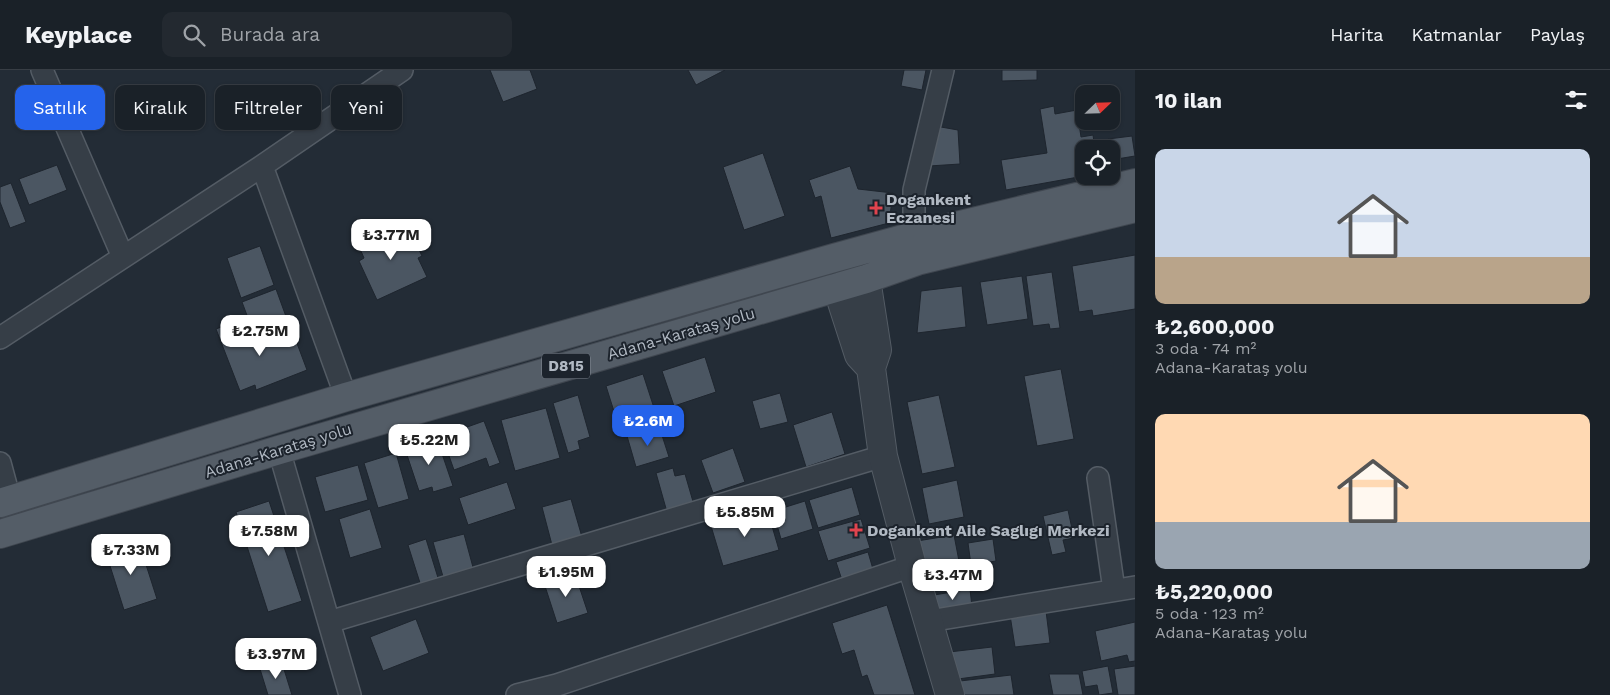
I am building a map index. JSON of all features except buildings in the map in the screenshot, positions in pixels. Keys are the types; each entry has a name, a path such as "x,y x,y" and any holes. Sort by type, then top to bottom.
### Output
{"main road":[{"name":"Adana-Karataş yolu","path":"5,502 346,397 916,248 1135,183"},
{"name":"Adana-Karataş yolu","path":"0,534 279,450 866,279 916,248 1135,208"}],"street":[{"path":"42,70 123,257"},
{"path":"0,338 262,166 402,70"},
{"path":"916,248 914,190 943,70"},
{"path":"262,166 346,397"},
{"path":"866,279 877,350 871,368 883,456 912,566 950,695"},
{"path":"837,287 859,355 871,368"},
{"path":"279,450 350,695"},
{"path":"329,622 883,456"},
{"path":"0,463 5,502"},
{"path":"1098,478 1114,590"},
{"path":"517,695 557,684 912,566"},
{"path":"928,621 1135,587"}],"place":[{"name":"Dogankent Eczanesi","path":"876,208"},
{"name":"Dogankent Aile Saglıgı Merkezi","path":"856,530"}]}
